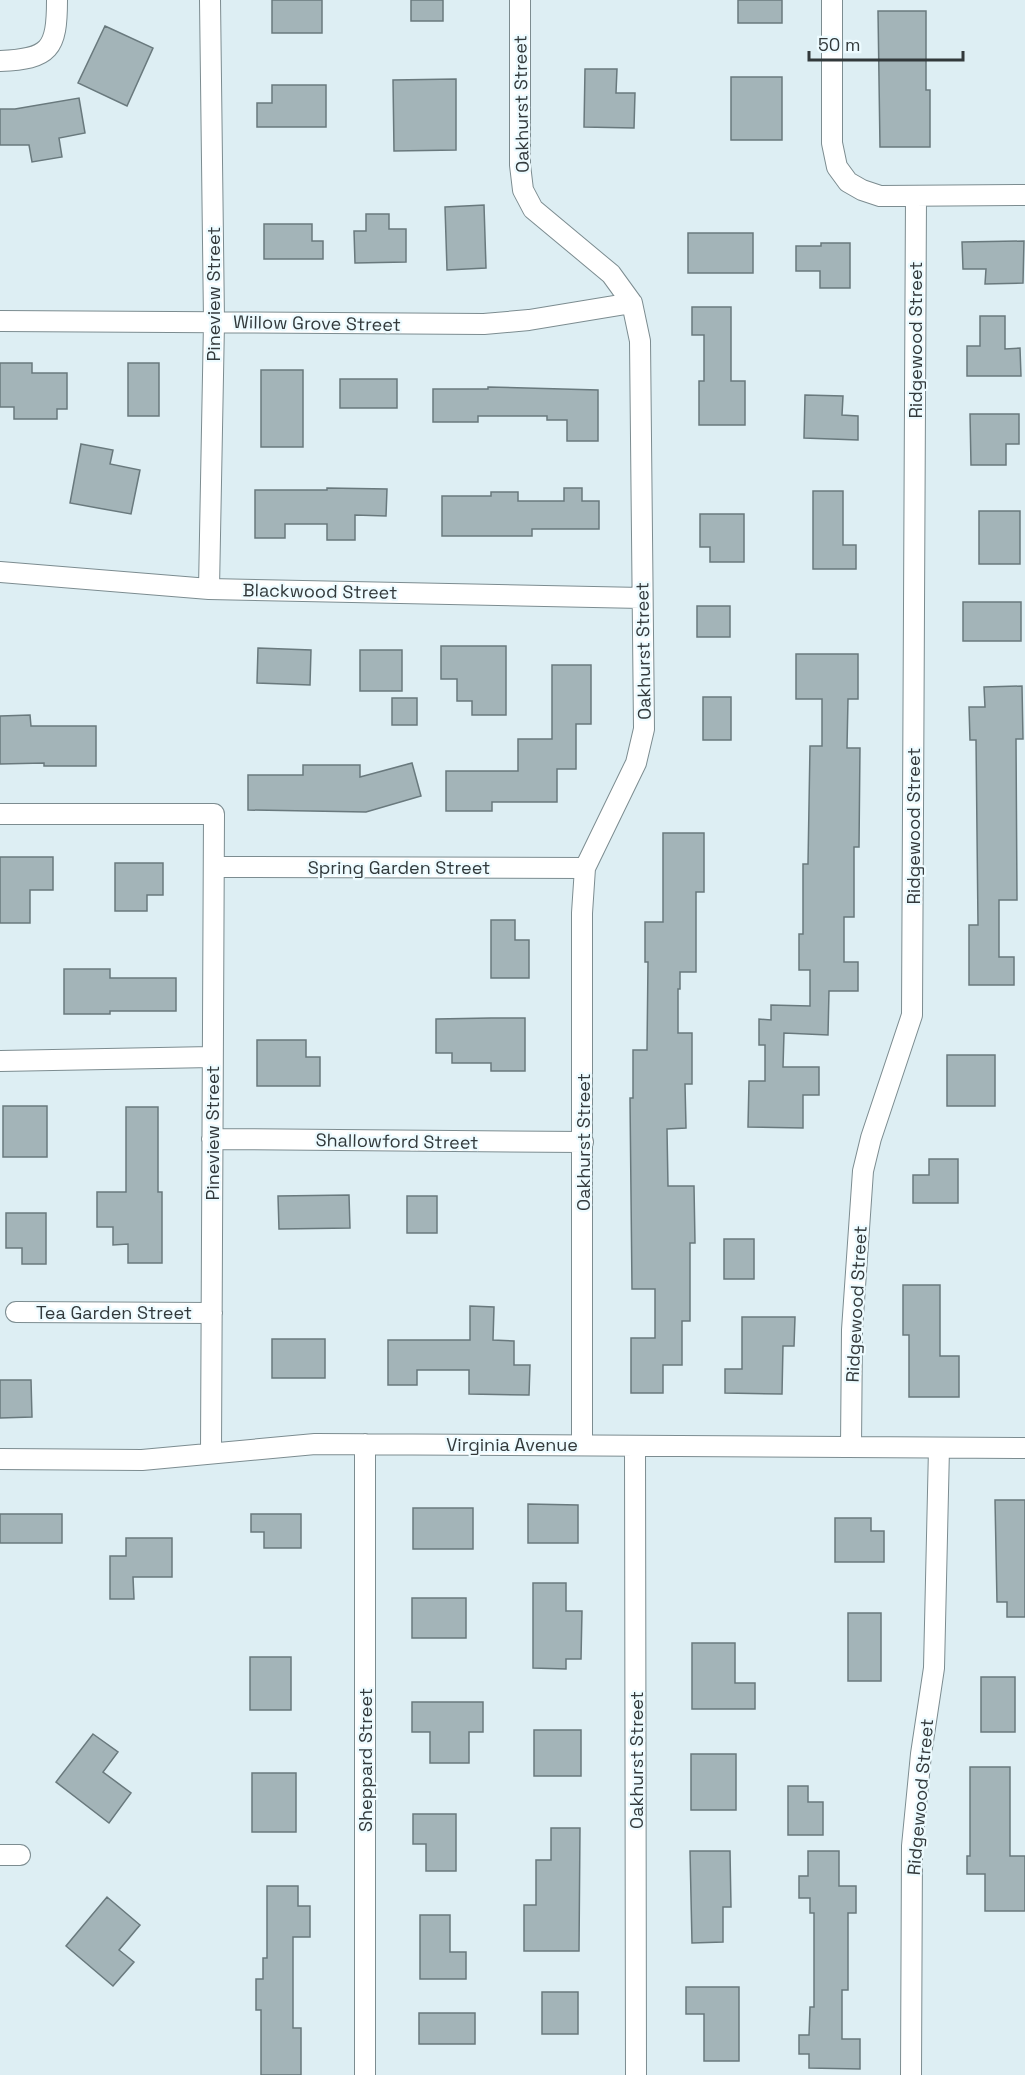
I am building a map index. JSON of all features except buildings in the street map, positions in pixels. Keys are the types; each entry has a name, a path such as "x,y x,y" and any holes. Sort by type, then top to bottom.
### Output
{"street":[{"path":"0,61 28,59 43,54 52,43 57,25 57,0"},
{"name":"Pineview Street","path":"209,589 214,322 210,0"},
{"name":"Oakhurst Street","path":"520,0 520,165 524,190 533,209 611,274 632,303 640,341 644,729 636,763 585,868 582,913 582,1444"},
{"path":"832,0 832,143 837,167 848,182 880,196 1025,195"},
{"name":"Ridgewood Street","path":"851,1447 852,1330 863,1172 871,1138 912,1015 916,197"},
{"name":"Willow Grove Street","path":"0,321 484,324 529,320 632,303"},
{"name":"Blackwood Street","path":"0,572 209,589 642,598"},
{"name":"Pineview Street","path":"0,814 214,814 211,1452"},
{"name":"Spring Garden Street","path":"214,867 585,868"},
{"path":"0,1061 212,1057"},
{"name":"Shallowford Street","path":"212,1139 583,1142"},
{"name":"Tea Garden Street","path":"16,1312 212,1313"},
{"name":"Virginia Avenue","path":"0,1459 142,1460 315,1444 1025,1448"},
{"name":"Sheppard Street","path":"365,1444 366,2075"},
{"name":"Oakhurst Street","path":"635,1446 636,2075"},
{"name":"Ridgewood Street","path":"911,2075 912,1846 921,1754 934,1668 939,1448"}]}
